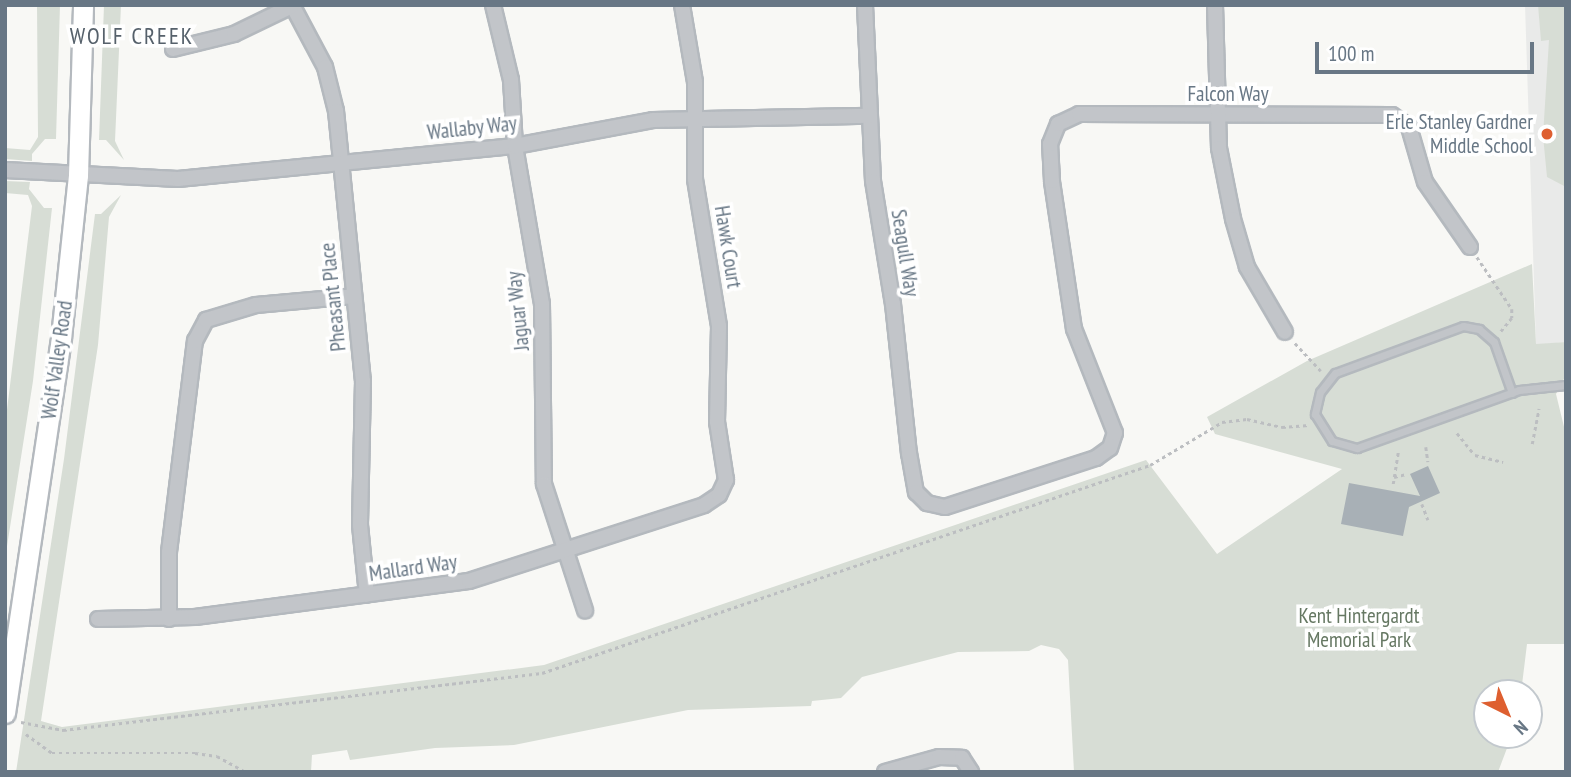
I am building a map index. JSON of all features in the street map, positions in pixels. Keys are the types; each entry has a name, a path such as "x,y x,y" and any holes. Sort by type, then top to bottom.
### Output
{"main road":[{"name":"Wolf Valley Road","path":"11,717 61,337 78,176 83,5"}],"street":[{"name":"Jaguar Way","path":"494,5 511,80 515,146 544,325 541,460 565,550 585,610"},
{"name":"Hawk Court","path":"682,5 695,82 695,178 719,326 717,422 726,480 719,495"},
{"name":"Seagull Way","path":"865,5 873,181 893,304 909,453 916,492 926,503 945,507 1096,458 1110,448"},
{"path":"1215,5 1217,117 1238,246 1285,332"},
{"path":"173,49 234,34 292,6"},
{"name":"Pheasant Place","path":"292,6 329,78 341,162 363,382 365,460 360,525 367,595"},
{"name":"Falcon Way","path":"1110,448 1115,433 1074,329 1052,181 1050,144 1058,124 1079,114 1217,117 1353,113 1401,118 1409,127 1436,203 1470,247"},
{"name":"Wallaby Way","path":"5,170 78,176 178,178 515,146 653,120 870,116"},
{"path":"169,618 169,552 195,341 206,320 256,305 354,296"},
{"name":"Mallard Way","path":"98,619 169,618 469,581 704,505 719,495"},
{"path":"885,772 939,757 962,758 971,772"}],"lane":[{"path":"1512,393 1492,340 1472,327 1452,327 1371,357 1329,379 1316,404 1319,424 1332,441 1364,447 1512,393 1566,385"}],"path":[{"path":"1470,247 1512,309 1507,326 1492,340"},
{"path":"1285,332 1329,379"},
{"path":"1532,444 1539,409"},
{"path":"11,717 63,730 542,673 1150,465 1222,422 1247,419 1282,427 1319,424"},
{"path":"1457,433 1475,455 1503,463"},
{"path":"1426,447 1428,462"},
{"path":"1393,484 1398,451"},
{"path":"1394,477 1406,474"},
{"path":"1422,504 1428,520"},
{"path":"26,734 52,753 195,752 218,756 246,772"}],"shaded area":[{"name":"Erle Stanley Gardner Middle School","path":"1525,5 1566,5 1566,342 1536,345"}],"green space":[{"path":"37,5 60,5 56,139 45,139 32,154 32,161 5,159 5,148 30,150 38,137"},
{"path":"104,5 121,5 115,141 124,160 106,140 99,140"},
{"path":"1538,5 1566,5 1566,187 1547,177 1543,136 1549,40 1541,41"},
{"path":"5,181 30,182 29,189 44,208 52,208 33,381 5,559 5,426 32,206 28,195 5,193"},
{"name":"Kent Hintergardt Memorial Park","path":"121,195 109,217 98,345 41,721 62,727 544,665 1146,460 1217,554 1342,469 1215,434 1207,417 1307,361 1532,264 1536,344 1566,342 1566,375 1556,394 1566,435 1566,644 1527,644 1523,679 1473,679 1473,749 1507,749 1498,772 1074,772 1068,660 1059,649 1041,645 1029,651 958,652 862,677 841,698 812,701 811,706 688,710 514,745 435,748 350,760 347,750 312,755 311,772 16,772 64,459 95,214 101,214"}],"building":[{"path":"1428,466 1440,493 1409,507 1403,536 1341,524 1349,483 1420,496 1410,474"}],"place":[{"name":"Erle Stanley Gardner Middle School","path":"1547,134"}],"district":[{"name":"WOLF CREEK","path":"132,36"}]}
